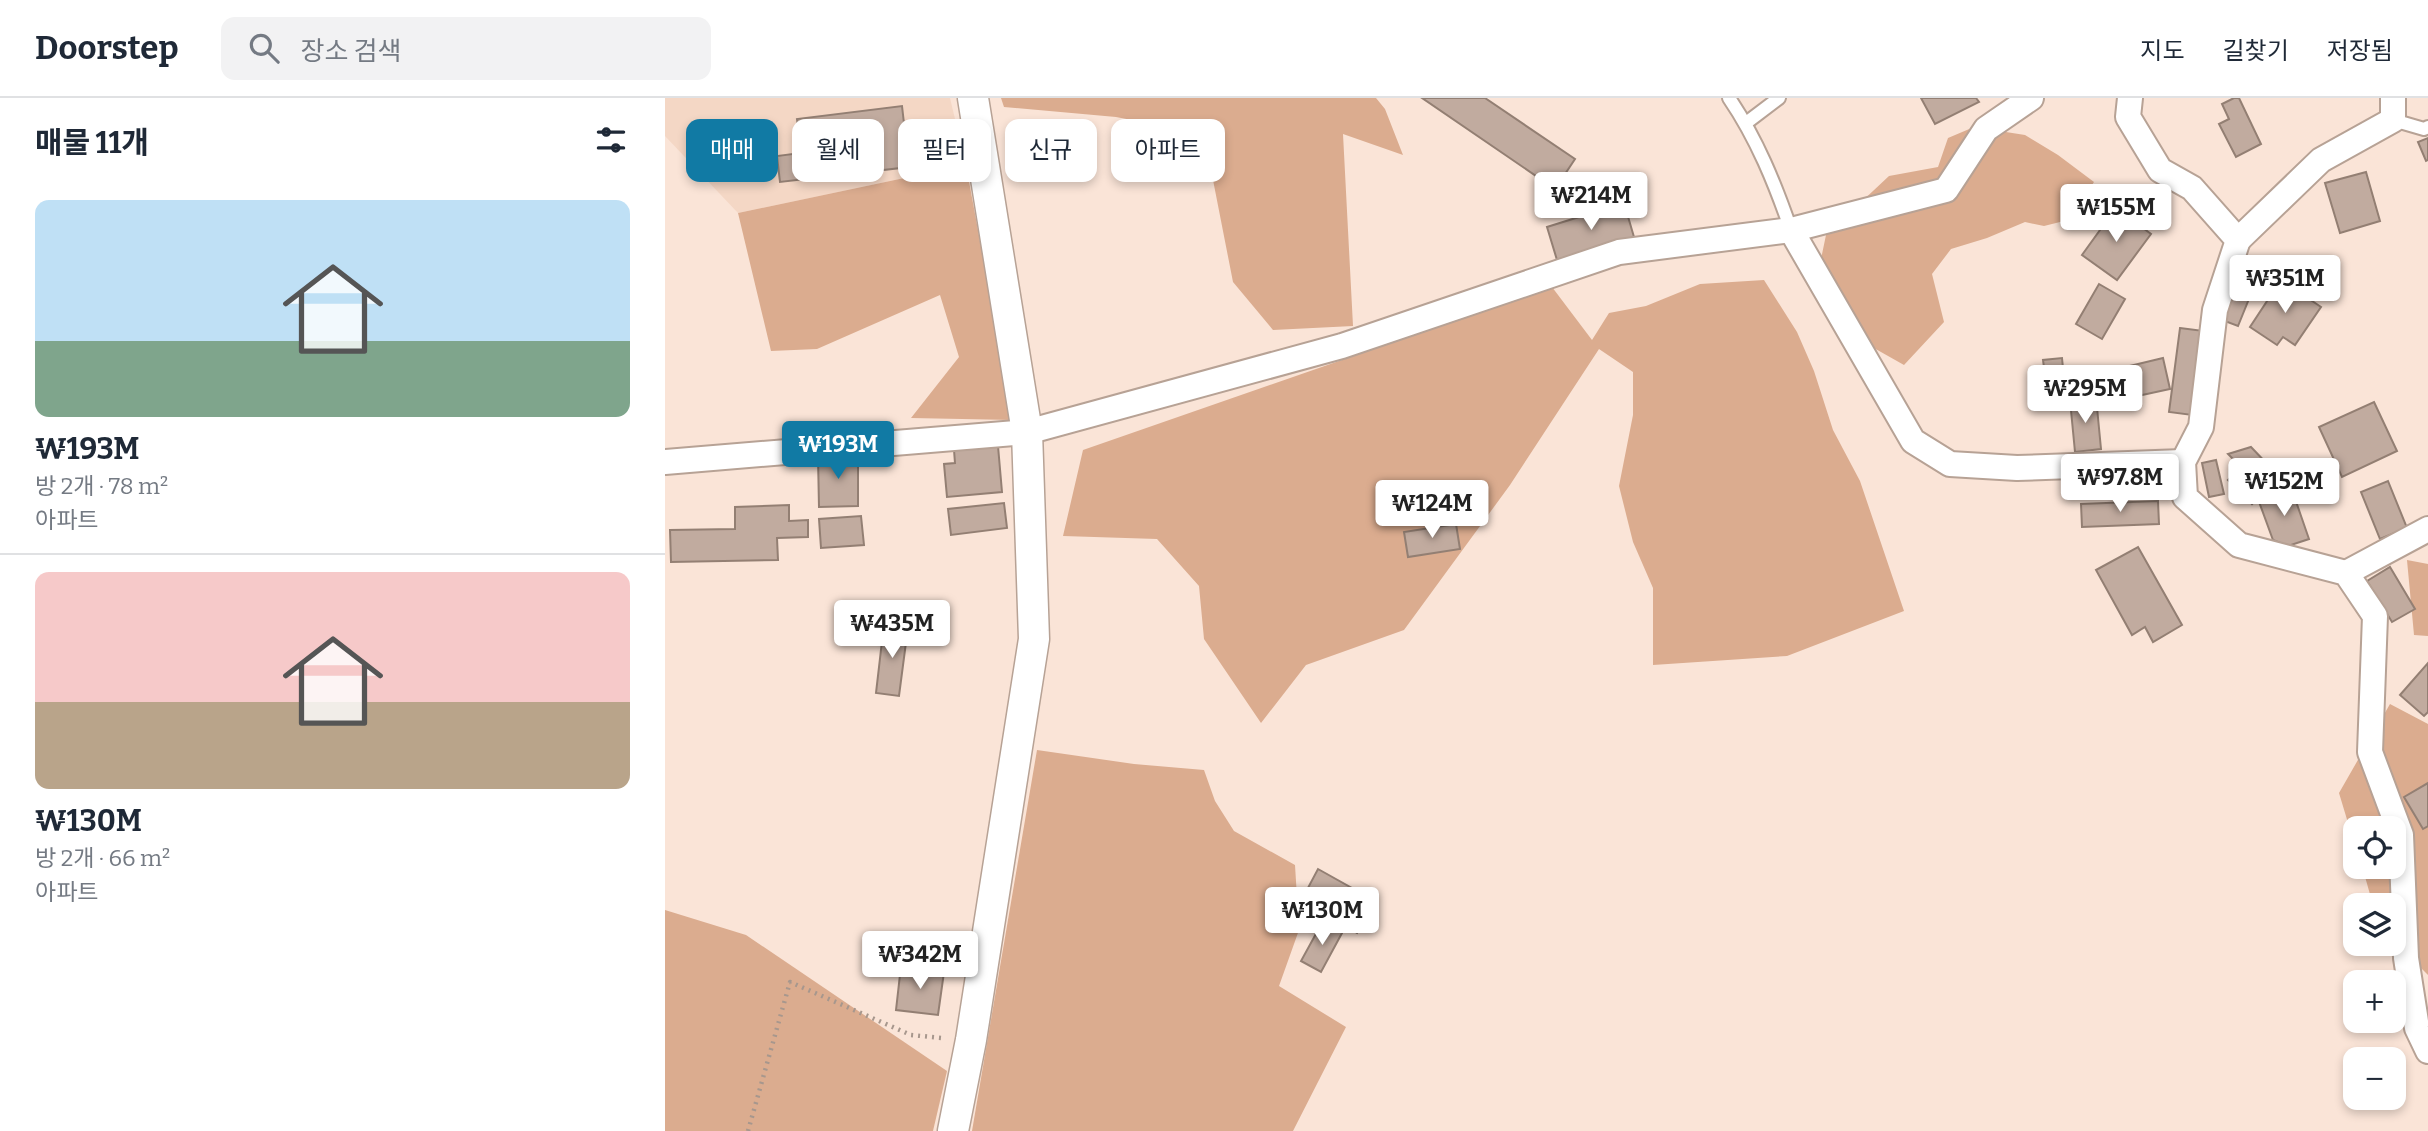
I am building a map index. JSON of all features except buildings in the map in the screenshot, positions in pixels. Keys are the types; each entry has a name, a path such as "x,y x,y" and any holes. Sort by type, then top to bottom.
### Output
{"street":[{"path":"953,1131 971,1040 1034,639 1027,432 973,98"},
{"path":"665,463 1027,432 1342,346 1619,251 1791,230 1946,190 1986,129 2031,98"},
{"path":"2130,98 2128,117 2160,170 2192,188 2238,240"},
{"path":"2393,109 2321,160 2238,240 2215,310 2201,427 2183,461 2185,497 2239,545 2346,573 2375,616 2370,752 2401,835 2406,958 2417,1028 2428,1051"},
{"path":"1791,230 1913,441 1950,464 2017,468 2183,461"},
{"path":"2346,573 2428,529"}],"lane":[{"path":"1730,98 1746,123 1775,183 1791,230"},
{"path":"1746,123 1779,98"},
{"path":"2393,109 2424,129 2428,127"}],"path":[{"path":"748,1131 790,982 911,1035 971,1040"}],"shaded area":[{"path":"665,98 950,98 955,119 898,119 898,179 738,213 709,182 778,182 778,119 686,119 686,158 665,136"},
{"path":"1001,98 1376,98 1385,109 1403,155 1343,134 1353,326 1273,330 1233,282 1213,182 1225,182 1225,119 1126,119 1004,107"},
{"path":"1974,127 2025,135 2094,182 2068,220 2044,226 2025,222 1951,249 1932,274 1944,322 1904,365 1865,343 1821,259 1826,235 1889,176 1938,167 1948,138"},
{"path":"898,179 898,182 969,182 1013,420 911,418 959,357 940,295 817,349 771,351 738,213"},
{"path":"1764,280 1797,332 1814,371 1833,430 1860,481 1904,611 1787,656 1653,665 1653,588 1633,542 1619,486 1633,415 1633,372 1599,349 1510,485 1404,630 1306,665 1261,723 1204,639 1199,586 1157,539 1063,536 1083,450 1552,287 1592,340 1609,313 1646,306 1700,284"},
{"path":"2407,560 2428,564 2428,636 2414,635"},
{"path":"2390,704 2428,724 2428,975 2406,953 2406,893 2370,893 2366,879 2406,879 2406,816 2346,816 2339,793"},
{"path":"1037,750 1134,764 1204,770 1215,801 1234,831 1295,865 1299,930 1279,986 1346,1027 1293,1131 972,1131"},
{"path":"665,910 746,935 947,1071 933,1131 665,1131"}]}
